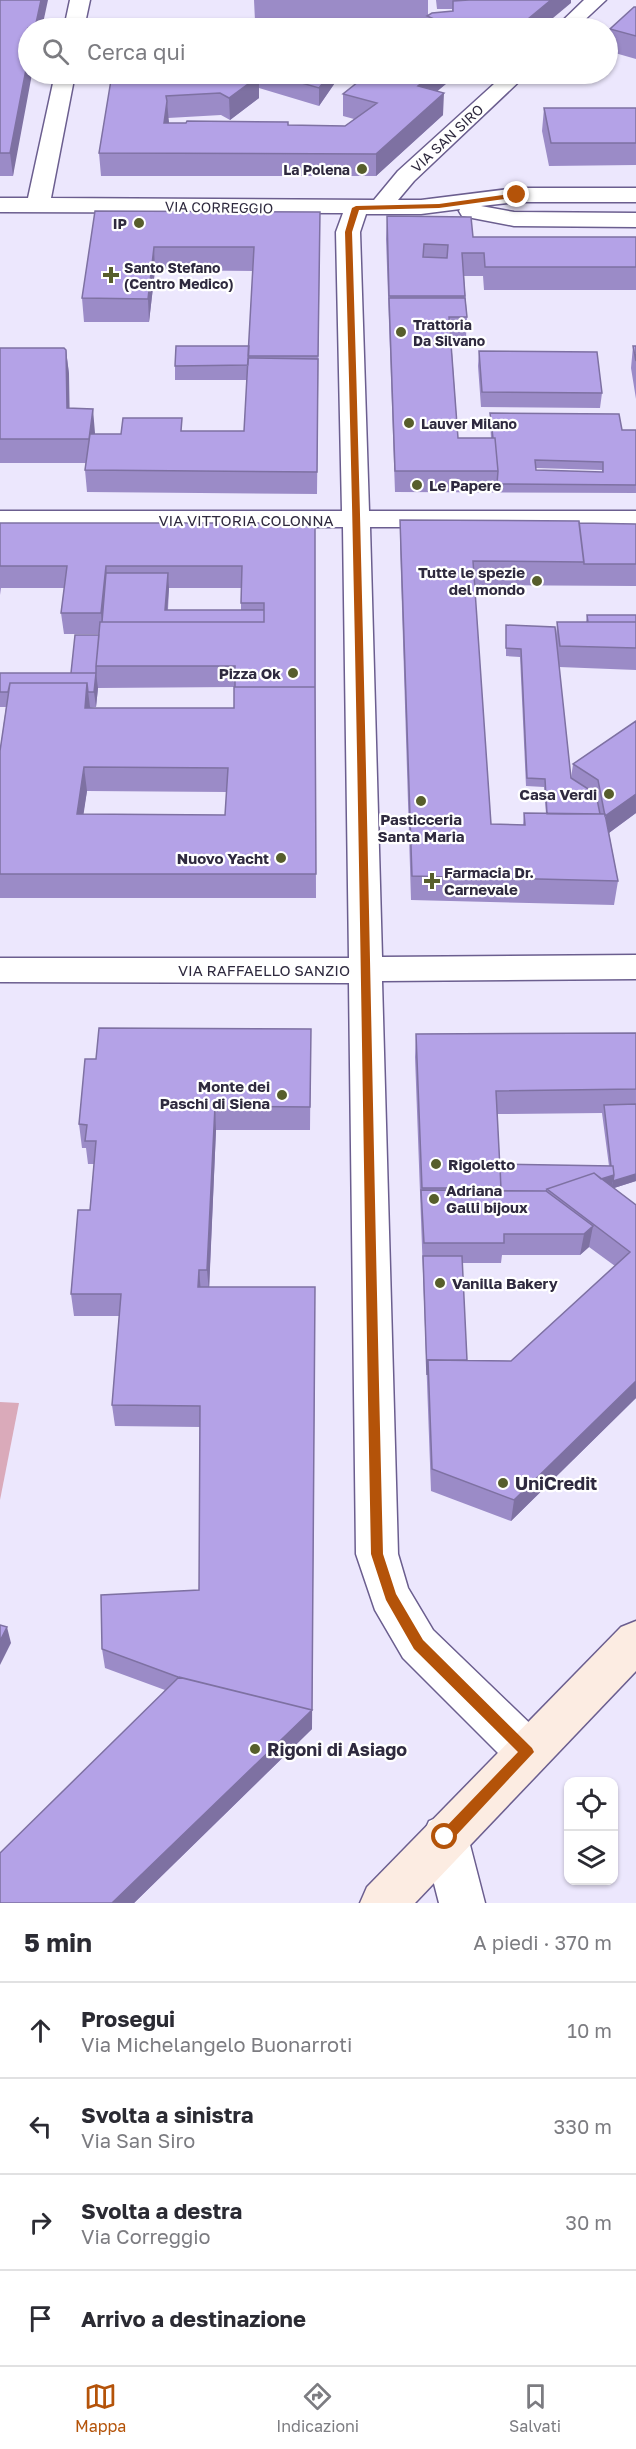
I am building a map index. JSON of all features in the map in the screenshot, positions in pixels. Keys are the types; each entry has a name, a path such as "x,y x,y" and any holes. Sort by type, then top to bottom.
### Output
{"main road":[{"path":"383,1903 636,1641"}],"street":[{"path":"76,18 80,0"},
{"path":"576,18 596,0"},
{"path":"38,205 63,84"},
{"name":"VIA SAN SIRO","path":"381,206 406,176 506,84"},
{"path":"514,219 509,210 510,202 517,195"},
{"name":"VIA CORREGGIO","path":"0,205 356,208 439,206 517,195 636,195"},
{"name":"VIA CORREGGIO","path":"439,206 514,219 636,220"},
{"path":"356,208 348,232 357,520 377,1554 390,1596 418,1644 528,1752"},
{"name":"VIA VITTORIA COLONNA","path":"0,519 636,519"},
{"name":"VIA RAFFAELLO SANZIO","path":"0,970 325,971 636,967"},
{"path":"445,1837 462,1903"}],"shaded area":[{"path":"0,1402 19,1403 0,1500"}],"building":[{"path":"0,0 41,0 37,18 18,18 18,84 23,84 10,153 0,153"},
{"path":"551,0 529,18 432,18 427,16 432,13 453,11 453,1"},
{"path":"636,7 636,36 618,31 618,22"},
{"path":"110,84 248,84 229,98 220,93 166,96 164,123 186,123 187,121 288,122 288,125 345,126 377,103 343,94 356,84 420,84 418,86 444,93 376,154 99,153"},
{"path":"305,84 322,84 319,88"},
{"path":"544,108 636,108 636,143 551,143"},
{"path":"95,211 320,212 318,356 248,356 254,247 154,247 148,299 82,298"},
{"path":"387,216 471,217 473,237 636,237 636,267 485,267 484,253 462,253 465,296 389,296","holes":["424,244 448,245 447,258 423,257"]},
{"path":"389,298 465,298 467,317 449,317 458,438 495,438 498,471 395,471"},
{"path":"176,346 249,346 248,365 175,366"},
{"path":"0,348 64,348 66,350 67,408 93,409 89,439 0,439"},
{"path":"479,351 597,352 602,393 482,392"},
{"path":"248,358 318,359 317,472 85,470 90,434 121,434 123,418 182,418 181,431 244,431"},
{"path":"490,413 619,414 622,430 636,430 636,485 497,484 498,471 495,438 493,438","holes":["535,460 603,462 603,472 536,470"]},
{"path":"400,520 579,521 584,562 473,561 491,824 525,825 524,813 605,814 618,881 412,876"},
{"path":"0,523 315,523 315,687 235,687 235,666 96,666 100,622 264,622 264,603 241,603 242,566 106,566 101,613 61,613 67,566 0,566"},
{"path":"579,523 636,524 636,564 584,564"},
{"path":"106,573 168,573 165,610 264,610 264,622 102,622"},
{"path":"587,615 636,615 636,622 588,622"},
{"path":"557,622 636,622 636,648 560,646"},
{"path":"506,625 555,627 571,778 596,794 600,814 547,814 545,779 527,778 521,649 506,648"},
{"path":"75,635 99,635 96,673 71,673"},
{"path":"0,673 96,673 94,692 88,692 87,683 10,683 8,692 0,692"},
{"path":"10,683 87,683 85,708 234,708 234,687 315,687 316,874 0,874 0,751","holes":["84,767 228,768 225,815 77,814"]},
{"path":"636,721 636,794 605,816 598,780 573,764"},
{"path":"99,1028 311,1029 310,1107 215,1106 207,1270 199,1270 198,1287 315,1287 312,1710 178,1677 102,1649 101,1595 199,1590 200,1406 112,1405 121,1294 71,1294 78,1210 90,1210 96,1141 85,1141 87,1125 79,1124 85,1059 96,1059"},
{"path":"636,1033 636,1089 496,1091 501,1188 422,1188 416,1034"},
{"path":"636,1104 636,1174 613,1181 604,1105"},
{"path":"500,1164 613,1166 614,1175 601,1179 594,1173 546,1191 501,1191"},
{"path":"594,1173 636,1205 636,1381 514,1500 432,1469 428,1360 511,1361 630,1252 547,1189"},
{"path":"421,1190 546,1191 593,1226 584,1234 504,1234 504,1243 424,1243"},
{"path":"423,1256 462,1256 467,1360 428,1360 427,1375"},
{"path":"0,1625 7,1627 0,1641"},
{"path":"179,1677 312,1710 112,1903 0,1903 0,1853"}],"place":[{"name":"La Polena","path":"362,169"},
{"name":"IP","path":"139,223"},
{"name":"Santo Stefano (Centro Medico)","path":"111,275"},
{"name":"Trattoria Da Silvano","path":"401,332"},
{"name":"Lauver Milano","path":"409,423"},
{"name":"Le Papere","path":"417,485"},
{"name":"Tutte le spezie del mondo","path":"537,581"},
{"name":"Pizza Ok","path":"293,673"},
{"name":"Casa Verdi","path":"609,794"},
{"name":"Pasticceria Santa Maria","path":"421,801"},
{"name":"Nuovo Yacht","path":"281,858"},
{"name":"Farmacia Dr. Carnevale","path":"432,881"},
{"name":"Monte dei Paschi di Siena","path":"282,1095"},
{"name":"Rigoletto","path":"436,1164"},
{"name":"Adriana Galli bijoux","path":"434,1199"},
{"name":"Vanilla Bakery","path":"440,1283"},
{"name":"UniCredit","path":"503,1483"},
{"name":"Rigoni di Asiago","path":"255,1749"}],"route":[{"path":"445,1837 528,1752 418,1644 390,1596 377,1554 364,969 358,536 348,232 356,208 439,206 517,195"}]}
